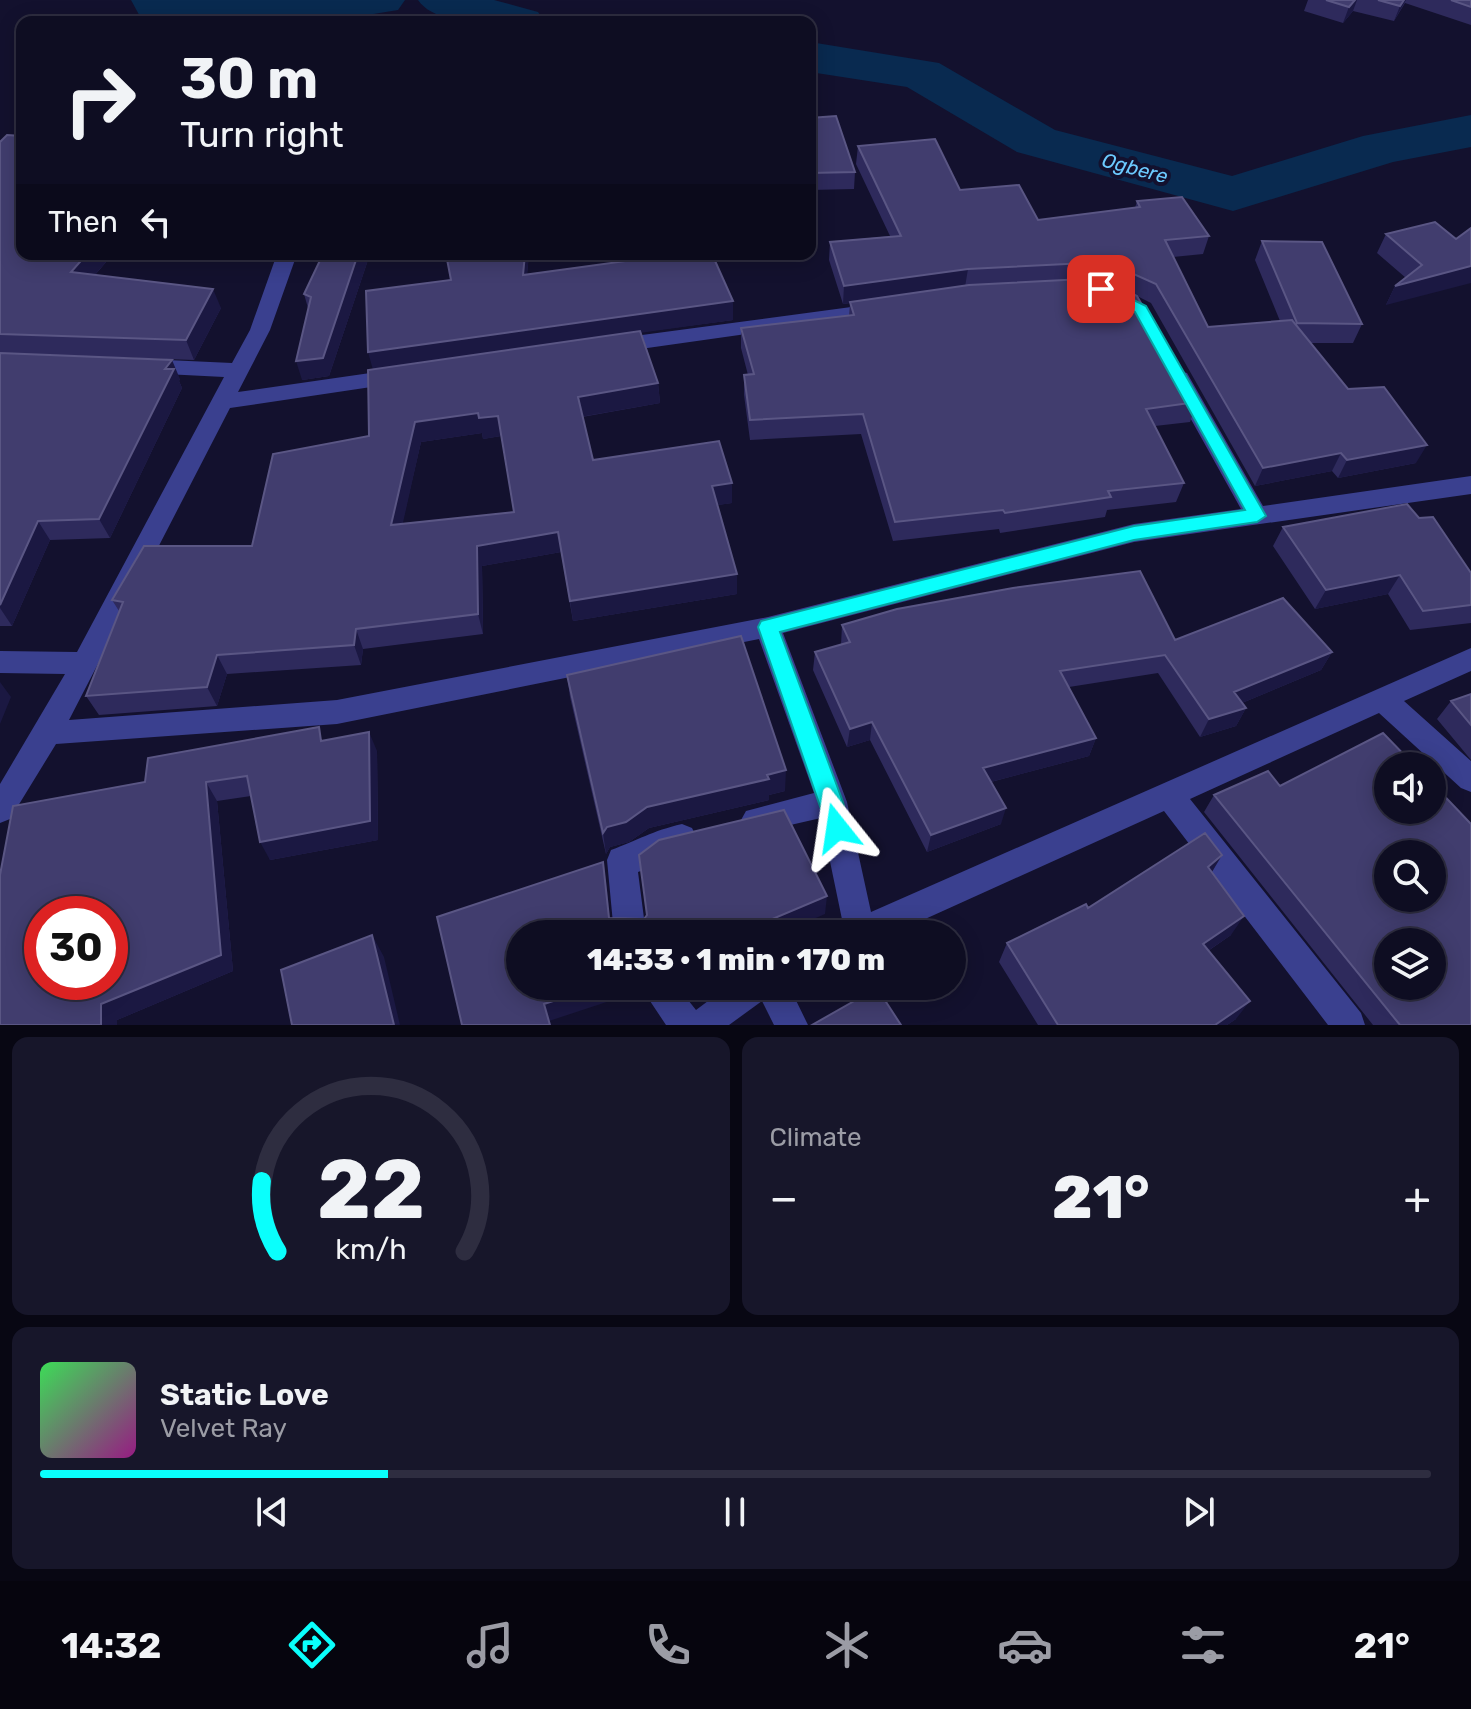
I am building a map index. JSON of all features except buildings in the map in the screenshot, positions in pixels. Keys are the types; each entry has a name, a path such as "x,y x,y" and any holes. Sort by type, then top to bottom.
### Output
{"street":[{"path":"0,810 48,733 239,371 260,330 285,260"},
{"path":"597,348 903,306"},
{"path":"1170,361 1257,516"},
{"path":"127,365 239,371"},
{"path":"222,402 426,372"},
{"path":"48,733 337,712 768,627 1134,533 1471,485"},
{"path":"768,627 832,802 855,920"},
{"path":"887,920 1471,659"},
{"path":"0,662 85,663"},
{"path":"1382,698 1471,779"},
{"path":"1169,795 1349,1025"},
{"path":"628,920 622,860 638,858 650,845 832,802"},
{"path":"667,1000 687,1025"},
{"path":"702,1025 736,1000"},
{"path":"779,1000 792,1025"}],"waterway":[{"name":"Ogbere","path":"154,0 160,12 216,14 327,8 382,0"},
{"path":"314,11 317,0"},
{"name":"Ogbere","path":"441,0 499,16"},
{"name":"Ogbere","path":"816,58 921,74 1036,141 1233,194 1382,148 1471,131"}],"route":[{"path":"837,828 832,802 768,627 1134,533 1257,516 1141,309 1101,289"}]}
